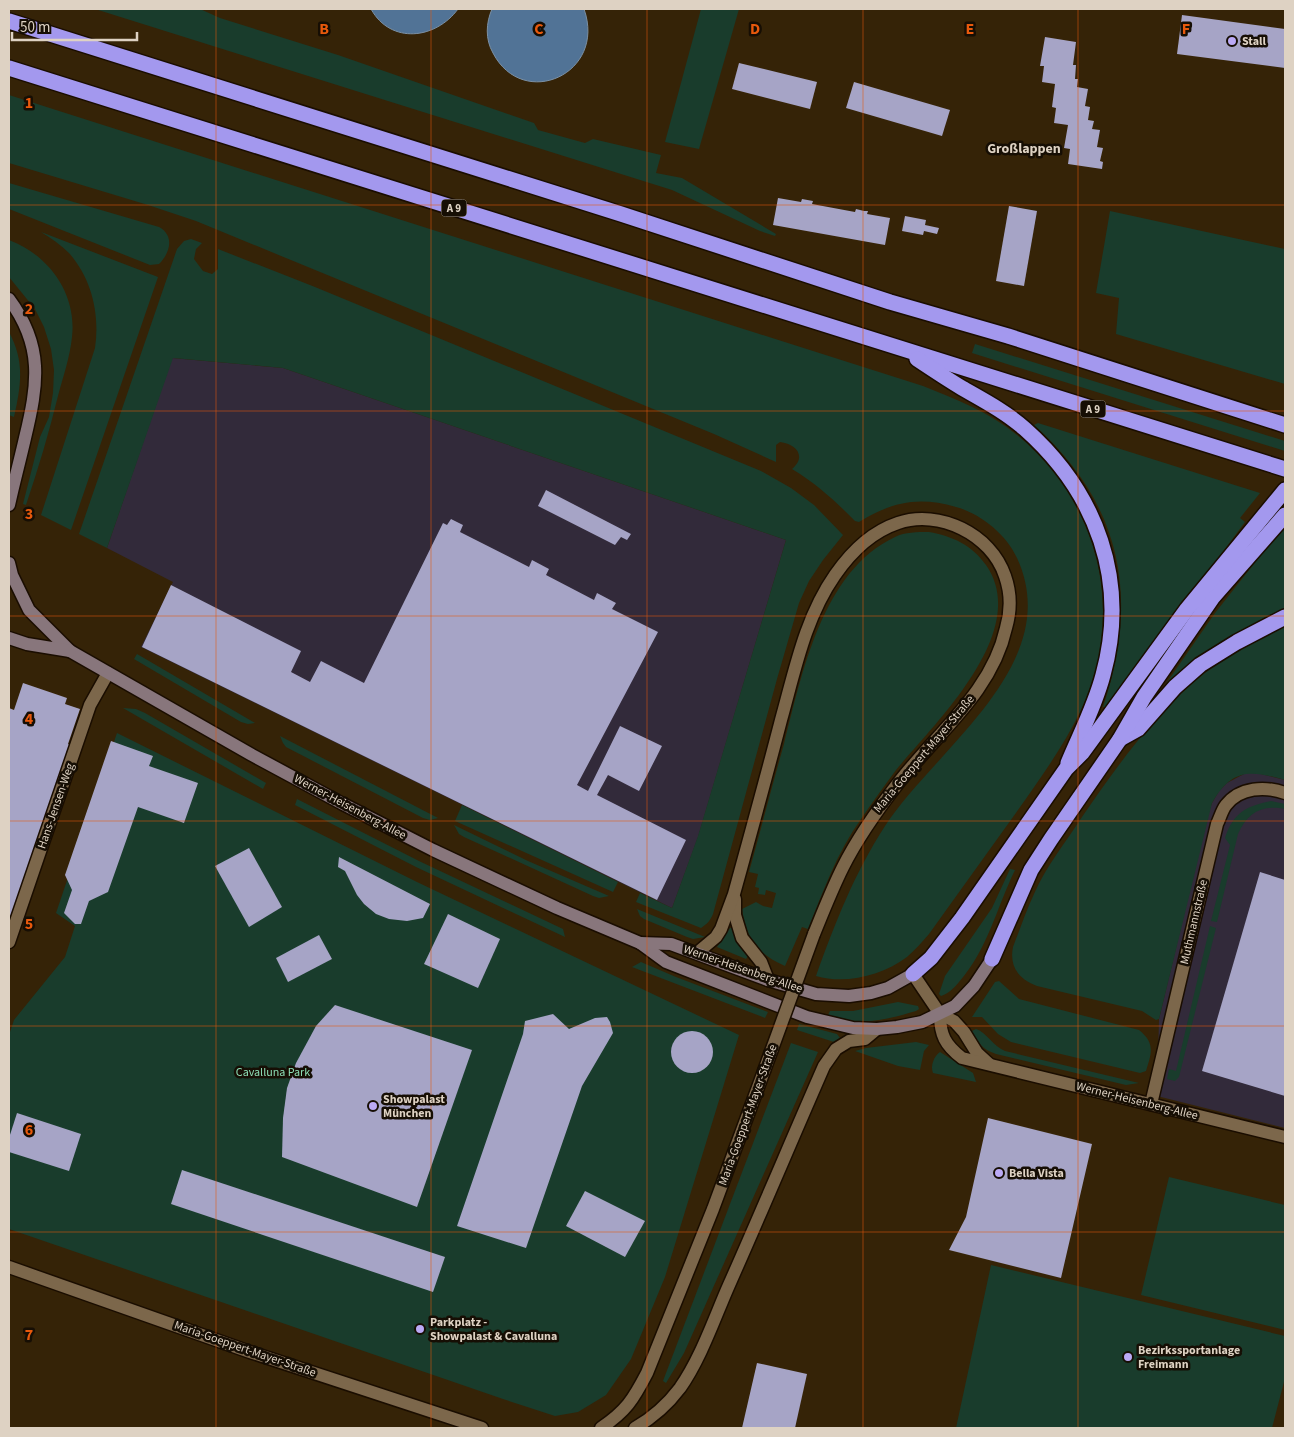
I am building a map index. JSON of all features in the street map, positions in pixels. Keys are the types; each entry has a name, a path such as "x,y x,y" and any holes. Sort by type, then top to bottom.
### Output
{"highway":[{"path":"9,21 611,211 890,302 1008,336 1285,425"},
{"name":"A 9","path":"9,68 1285,469"},
{"path":"900,349 993,406 1024,428 1045,448 1071,478 1096,525 1110,582 1112,611 1110,643 1103,675 1092,709 1066,769"},
{"path":"913,974 931,958 962,918 1066,769 1082,753 1186,608 1285,490"},
{"path":"992,960 1031,870 1120,738 1144,697 1213,597 1285,515"},
{"path":"1120,738 1138,729 1175,687 1200,665 1237,642 1285,617"}],"street":[{"path":"9,299 19,313 28,332 35,354 37,379 34,403 9,505"},
{"name":"Maria-Goeppert-Mayer-Straße","path":"601,1428 620,1415 635,1396 647,1373 713,1209 814,934 843,867 875,813 901,779 954,720 974,694 1000,652 1010,610 1005,576 997,560 986,546 973,535 944,522 928,519 898,523 880,531 863,543 849,555 834,576 822,596 801,648 734,894 721,929 716,937 697,953"},
{"name":"Werner-Heisenberg-Allee","path":"9,563 12,575 29,610 70,651 252,755 350,808 557,908 640,943 666,962 807,1017 853,1028 877,1028 897,1027 922,1022 955,1006 966,996 992,960"},
{"name":"Werner-Heisenberg-Allee","path":"9,638 28,644 70,651"},
{"name":"Hans-Jensen-Weg","path":"9,942 90,705 108,673"},
{"name":"Muthmannstraße","path":"1151,1104 1217,824 1225,806 1238,794 1254,789 1274,789 1285,793"},
{"name":"Maria-Goeppert-Mayer-Straße","path":"734,894 735,915 742,938 761,962 768,980"},
{"name":"Werner-Heisenberg-Allee","path":"640,943 671,944 768,980 816,994 849,996 871,993 888,988 913,974 940,1014 954,1021 964,1032 977,1053 989,1064"},
{"name":"Werner-Heisenberg-Allee","path":"940,1014 940,1029 946,1044 954,1053 968,1060 1285,1137"},
{"path":"635,1428 647,1422 664,1406 680,1388 694,1365 824,1066 836,1049 848,1042 865,1039 877,1028"},
{"name":"Maria-Goeppert-Mayer-Straße","path":"9,1267 259,1355 482,1428"}],"shaded area":[{"path":"172,358 283,368 786,540 698,837 672,908 141,647 173,582 107,548"},
{"path":"1253,772 1285,780 1285,1128 1157,1096 1159,1019 1207,818 1212,803 1219,791 1227,783 1244,774"}],"green space":[{"path":"95,9 200,9 220,18 338,55 534,123 538,130 585,143 593,139 661,155 656,173 682,178 776,234 775,236 760,231 672,190"},
{"path":"701,9 739,9 699,149 665,142"},
{"path":"9,95 923,386 984,413 1017,435 1045,462 1068,493 1086,527 1097,562 1103,599 1102,637 1094,675 1080,712 1049,766 929,934 918,946 907,957 887,969 864,977 828,979 816,976 846,899 874,844 907,797 988,703 1010,669 1024,634 1027,597 1017,558 1006,541 992,526 965,510 929,502 906,503 894,506 859,522 855,521 825,493 792,469 799,460 799,455 798,451 791,445 780,442 776,445 776,462 714,434 196,221 9,163"},
{"path":"9,183 159,227 164,231 169,240 166,255 159,264 150,265 9,209"},
{"path":"1110,211 1285,249 1285,384 1116,334 1119,298 1096,293"},
{"path":"41,232 158,277 71,530 41,515 95,348 95,310 89,286 77,263 63,247"},
{"path":"191,239 202,243 196,249 194,259 203,271 212,274 218,269 218,249 315,287 761,471 791,488 814,505 843,535 809,581 799,603 713,914 703,927 701,928 636,902 640,893 672,908 698,836 786,540 283,368 173,358 107,548 79,534 177,249 184,241"},
{"path":"9,240 36,255 48,266 65,291 72,321 72,337 68,359 26,505 23,504 40,437 49,417 54,370 51,349 44,327 35,309 9,277"},
{"path":"9,332 18,353 20,374 14,417 9,415"},
{"path":"975,344 1285,441 1285,451 972,353"},
{"path":"1038,423 1260,493 1240,518 1245,522 1111,707 1103,707 1114,667 1120,628 1121,590 1115,554 1104,520 1087,487 1064,455 1034,425"},
{"path":"1283,527 1285,529 1285,608 1262,619 1198,658 1156,698 1215,613"},
{"path":"929,532 961,542 986,565 997,591 997,618 988,646 973,675 954,702 896,770 852,832 831,872 808,929 802,927 785,966 767,956 754,944 746,928 742,909 756,902 772,908 776,893 766,890 765,895 758,894 759,888 755,887 758,874 749,872 808,657 819,627 833,599 849,574 870,553 895,537 907,533"},
{"path":"1285,625 1285,780 1262,774 1243,775 1227,783 1212,803 1159,1019 1156,1020 1142,1011 1037,986 1025,980 1014,966 1012,954 1028,907 1050,864 1124,758 1169,705 1194,682 1221,661 1251,642"},
{"path":"137,654 255,723 241,722 134,659"},
{"path":"123,708 136,709 145,713 266,783 263,789"},
{"name":"Cavalluna Park","path":"117,733 417,882 739,1035 665,1277 631,1359 606,1395 578,1412 555,1416 9,1229 9,1035 14,1020 65,957 75,926 56,913"},
{"path":"280,736 438,818 430,820 423,818 286,747"},
{"path":"297,799 419,861 563,929 565,937 416,867 295,805"},
{"path":"1271,801 1285,804 1285,809 1262,809 1251,816 1242,827 1238,834 1217,922 1211,921 1230,845 1225,838 1228,829 1236,817 1248,808"},
{"path":"462,805 618,882 613,892 455,821"},
{"path":"454,825 528,861 609,896 599,898 593,896 464,837 459,834"},
{"path":"1010,869 1015,870 977,956 957,984 941,996 939,994 945,976 992,908"},
{"path":"637,909 705,937 693,939 687,937 644,919 640,916"},
{"path":"1210,926 1216,928 1179,1077 1175,1081 1167,1079 1169,1069 1176,1071"},
{"path":"730,928 733,928 737,941 748,956 746,959 717,947"},
{"path":"641,962 768,1012 765,1018 632,967"},
{"path":"999,981 1019,999 1139,1030 1148,1039 1151,1048 1146,1071 1140,1073 1011,1042 998,1034 982,1017 972,1017 995,982"},
{"path":"898,1002 918,1006 919,1009 895,1017 861,1022 838,1019 828,1015 830,1011 853,1011"},
{"path":"799,1024 837,1034 840,1038 834,1042 797,1030"},
{"path":"976,1029 1005,1051 1139,1083 1126,1085 996,1054 984,1048 976,1039 972,1031"},
{"path":"916,1042 929,1045 924,1051 920,1070 898,1066 855,1051 866,1048"},
{"path":"791,1043 818,1052 684,1353 666,1383 663,1381"},
{"path":"940,1052 973,1073 976,1082 933,1073 933,1061"},
{"path":"1169,1177 1285,1205 1285,1330 1141,1295"},
{"name":"Bezirkssportanlage Freimann","path":"991,1265 1285,1336 1285,1378 1272,1428 956,1428"}],"water":[{"path":"371,9 458,9 438,27 414,34 402,33 390,28 380,21"},
{"path":"492,9 584,9 588,32 584,51 573,67 558,77 541,82 523,80 506,70 490,48 487,31"}],"building":[{"name":"Stall","path":"1182,15 1285,29 1285,68 1177,54"},
{"path":"1045,37 1076,42 1073,65 1076,65 1075,79 1078,79 1077,87 1088,89 1085,106 1090,107 1088,120 1094,121 1092,129 1100,130 1097,147 1103,148 1100,161 1103,162 1102,169 1068,164 1070,149 1064,148 1068,125 1054,123 1056,108 1052,107 1055,84 1042,82 1044,66 1040,66"},
{"path":"739,63 817,82 810,109 732,89"},
{"path":"854,82 950,110 942,136 846,108"},
{"path":"778,198 801,202 802,199 813,201 812,204 855,212 856,209 868,211 867,214 890,218 885,245 773,225"},
{"path":"1009,206 1037,211 1024,286 996,281"},
{"path":"905,216 926,220 925,225 939,228 937,234 924,231 923,235 902,231"},
{"path":"546,490 631,534 627,540 621,537 615,545 538,506"},
{"path":"451,519 463,525 460,532 529,567 532,560 549,569 546,575 594,600 597,593 616,603 612,609 658,632 577,785 588,791 620,726 662,746 639,791 608,775 597,795 686,840 657,900 142,647 171,585 301,651 291,672 310,682 321,661 364,683 443,523 447,525"},
{"path":"23,683 67,698 65,704 80,709 68,744 70,745 9,923 9,708 14,710"},
{"path":"111,741 153,756 149,766 198,783 184,823 138,807 108,892 89,901 81,924 75,924 64,913 72,890 65,875"},
{"path":"249,848 282,907 249,927 215,866"},
{"path":"339,857 430,904 423,918 407,921 389,919 376,914 364,904 357,895 345,871 338,867"},
{"path":"1260,872 1285,880 1285,1096 1202,1071"},
{"path":"448,914 500,939 478,988 424,964"},
{"path":"319,935 332,959 288,982 276,958"},
{"path":"335,1005 472,1050 417,1207 282,1157 283,1118 287,1088 296,1063 316,1026"},
{"path":"553,1014 569,1029 595,1018 607,1017 613,1033 582,1086 526,1248 457,1226 523,1034 525,1021"},
{"path":"696,1031 704,1034 710,1040 713,1052 710,1064 704,1070 688,1073 680,1070 674,1064 671,1048 674,1040 680,1034"},
{"path":"17,1113 81,1134 69,1171 9,1152 9,1138"},
{"path":"988,1118 1092,1144 1061,1278 949,1250 966,1217"},
{"path":"182,1170 445,1257 433,1292 171,1204"},
{"path":"585,1191 645,1221 625,1257 566,1226"},
{"path":"757,1363 807,1374 795,1428 742,1428"}],"place":[{"name":"Stall","path":"1232,41"},
{"name":"Showpalast München","path":"373,1106"},
{"name":"Bella Vista","path":"999,1173"},
{"name":"Parkplatz - Showpalast & Cavalluna","path":"420,1329"},
{"name":"Bezirkssportanlage Freimann","path":"1128,1357"}],"district":[{"name":"Großlappen","path":"1024,149"}]}
